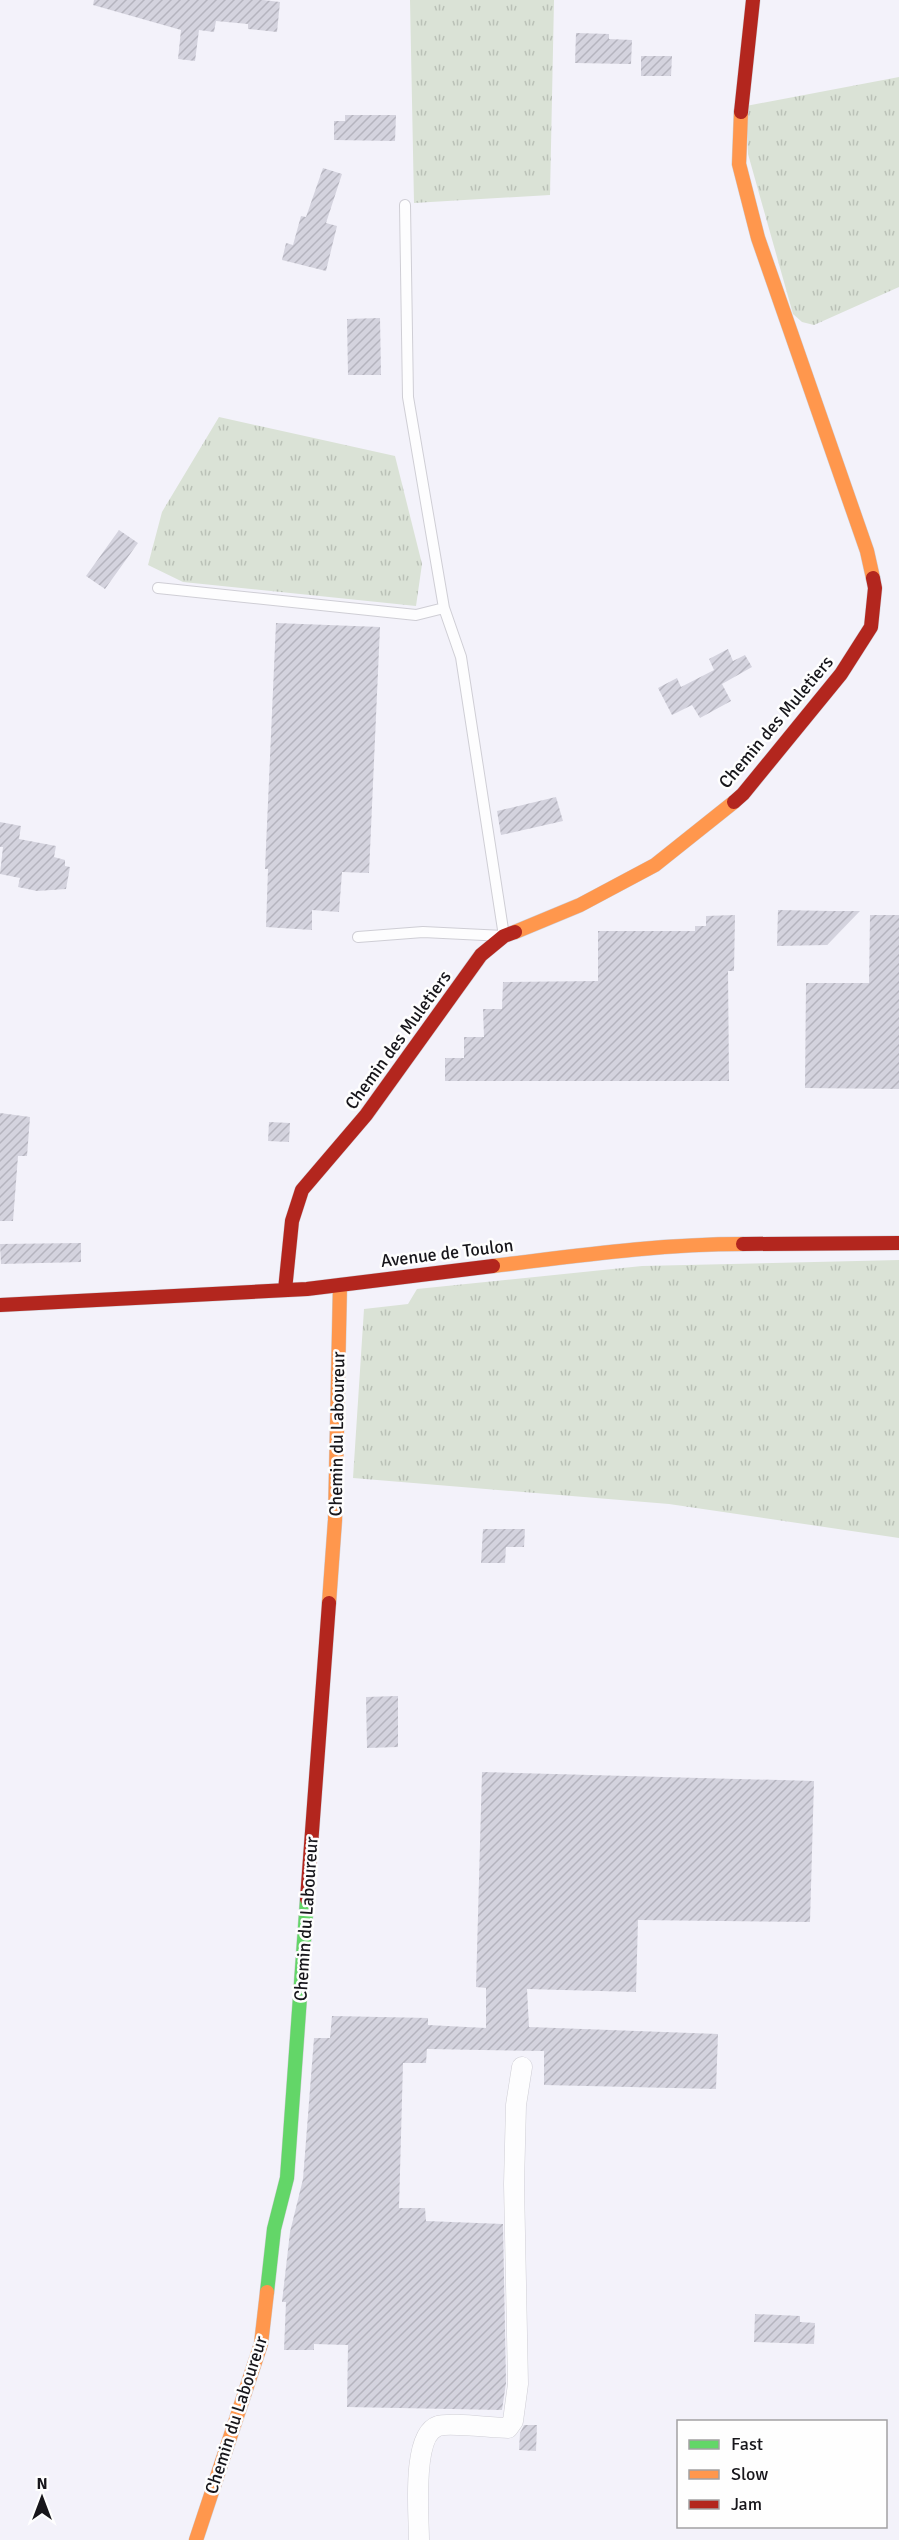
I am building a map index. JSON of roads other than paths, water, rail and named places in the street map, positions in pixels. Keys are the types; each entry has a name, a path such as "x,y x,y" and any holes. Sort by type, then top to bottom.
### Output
{"street":[{"name":"Chemin des Muletiers","path":"285,1290 292,1221 302,1190 366,1115 481,955 504,936 580,905 655,865 743,794 842,674 871,627 875,588 867,551 758,238 739,164 741,96 753,0"},
{"name":"Avenue de Toulon","path":"0,1305 285,1290 589,1254 705,1244 899,1243"},
{"name":"Chemin du Laboureur","path":"196,2540 261,2344 274,2229 287,2178 335,1520 340,1285"},
{"path":"419,2540 420,2453 427,2434 438,2426 508,2428 513,2421 518,2384 514,2184 516,2105 522,2067"}],"lane":[{"path":"358,937 423,932 504,936 462,657 444,608 408,397 405,205"},
{"path":"158,588 416,615 444,608"}]}
